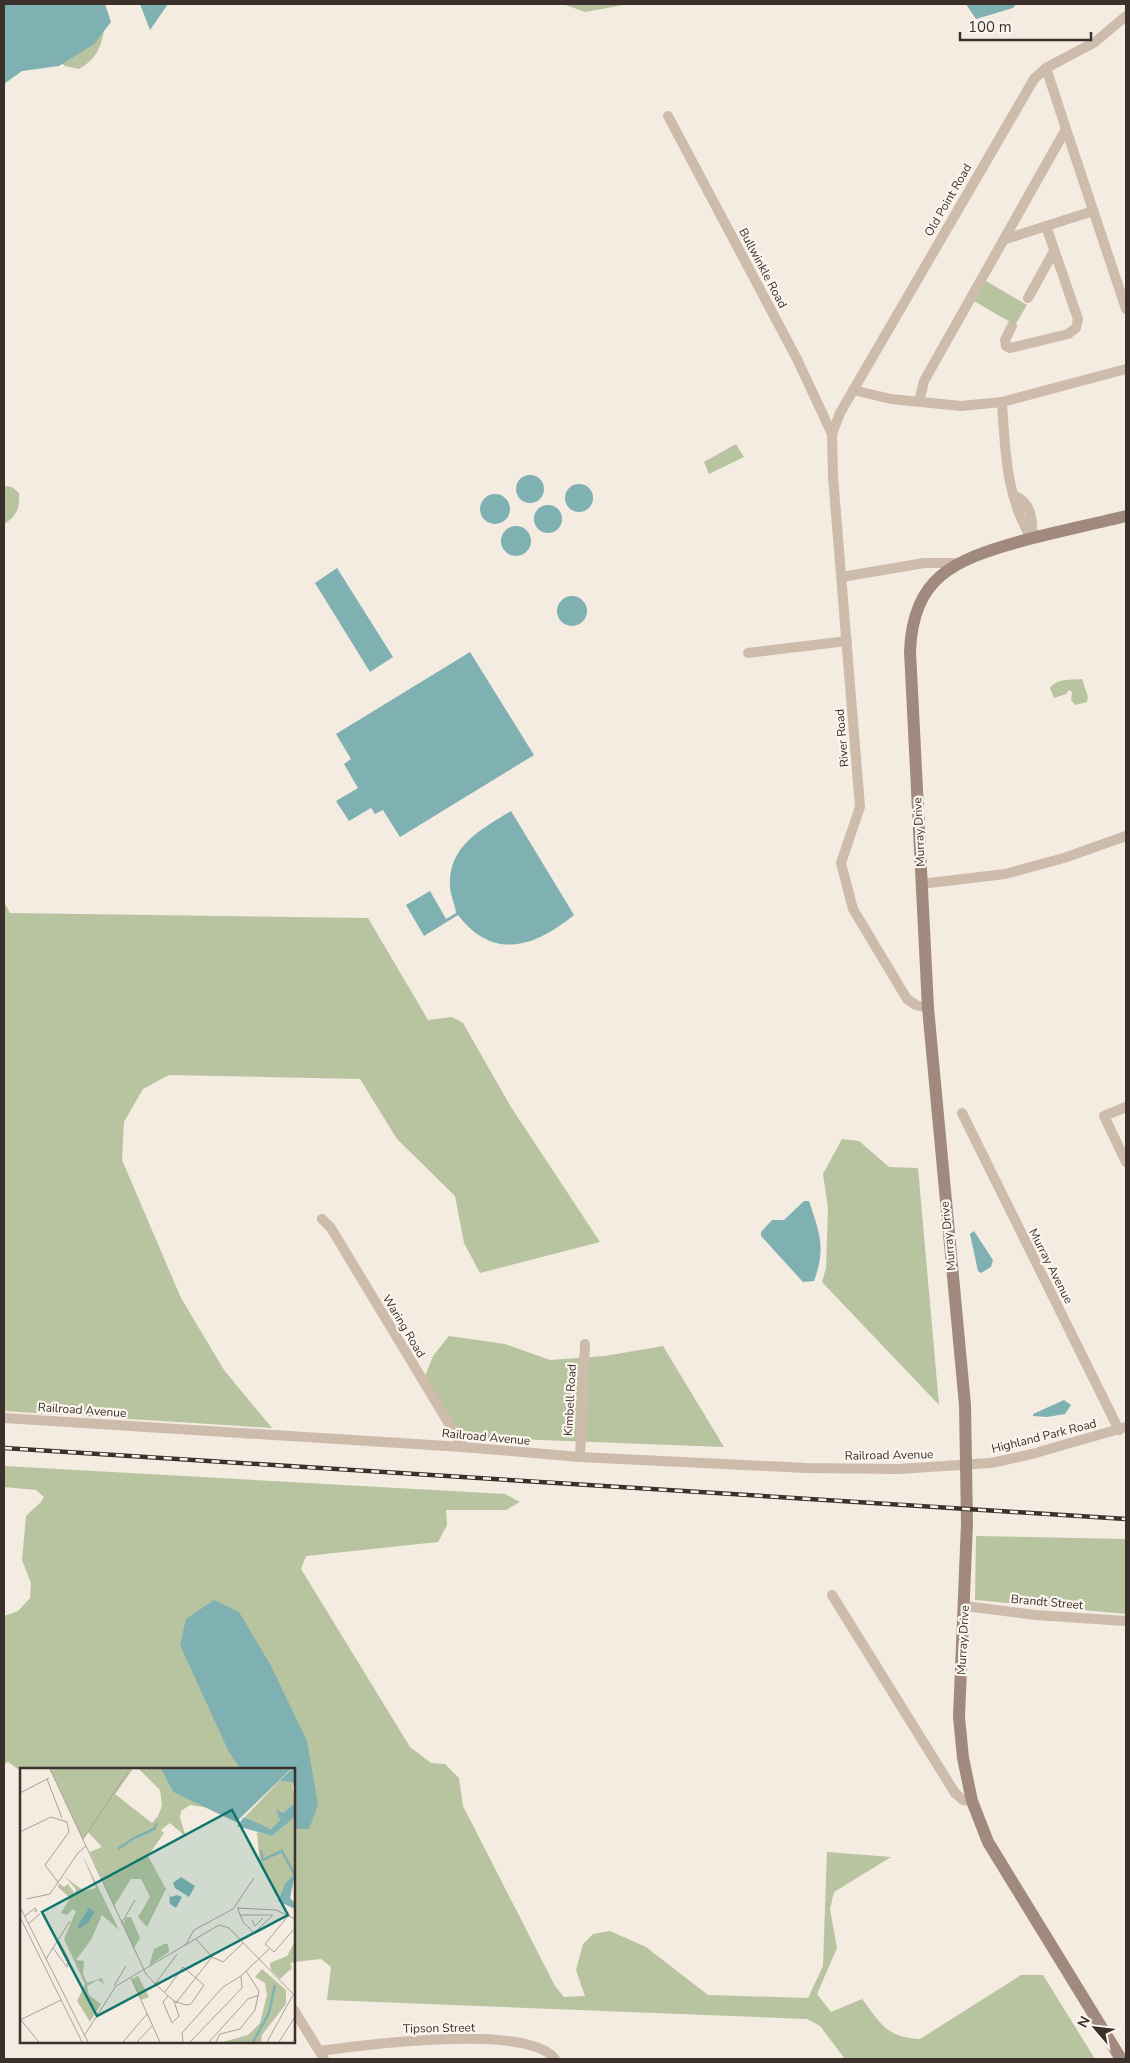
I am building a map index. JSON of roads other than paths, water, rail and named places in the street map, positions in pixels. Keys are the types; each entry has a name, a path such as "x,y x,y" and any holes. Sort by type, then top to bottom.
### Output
{"street":[{"name":"Old Point Road","path":"832,434 840,413 853,390 1034,79 1046,68 1095,42 1126,16"},
{"path":"1046,68 1126,309"},
{"name":"Bullwinkle Road","path":"668,116 797,359 832,434"},
{"path":"919,402 924,381 1006,239 1066,129"},
{"path":"1006,239 1094,211"},
{"path":"1012,326 1005,340 1006,346 1010,348 1065,336 1076,328 1078,318 1046,226"},
{"path":"1028,298 1054,251"},
{"path":"853,390 890,399 961,406 1002,402 1126,369"},
{"path":"1002,402 1007,463 1013,495 1019,517 1032,538"},
{"name":"River Road","path":"832,434 833,477 860,807 841,863 853,909 907,999 916,1005 928,1008"},
{"name":"Murray Drive","path":"1121,2059 988,1842 972,1801 963,1758 959,1718 965,1606 966,1405 928,1008 910,638 913,623 922,599 943,574 958,563 977,554 1032,538 1126,516"},
{"path":"842,578 924,562 958,563"},
{"path":"748,652 847,641"},
{"path":"921,884 1005,874 1064,858 1126,836"},
{"path":"1126,1107 1104,1116 1126,1162"},
{"name":"Murray Avenue","path":"962,1113 1122,1429"},
{"name":"Waring Road","path":"322,1219 331,1228 463,1447"},
{"name":"Kimbell Road","path":"580,1457 585,1344"},
{"name":"Railroad Avenue","path":"4,1418 463,1447 580,1457 806,1468 898,1469 966,1465"},
{"name":"Highland Park Road","path":"966,1465 1032,1454 1122,1429"},
{"path":"832,1595 955,1793 963,1800 972,1801"},
{"name":"Brandt Street","path":"965,1606 1126,1622"},
{"name":"Tipson Street","path":"295,2012 322,2055 387,2041 495,2040 530,2046 551,2053 555,2059"}],"water":[{"path":"4,4 105,4 111,22 94,44 59,66 22,71 4,84"},
{"path":"140,4 168,4 150,30"},
{"path":"966,4 1016,4 1013,8 976,19"},
{"path":"530,475 540,479 544,489 540,499 530,503 520,499 516,489 520,479"},
{"path":"579,484 589,488 593,498 589,508 579,512 569,508 565,498 569,488"},
{"path":"495,494 506,498 510,509 506,520 495,524 484,520 480,509 484,498"},
{"path":"548,505 558,509 562,519 558,529 548,533 538,529 534,519 538,509"},
{"path":"516,526 527,530 531,541 527,552 516,556 505,552 501,541 505,530"},
{"path":"337,568 393,657 370,672 315,583"},
{"path":"572,596 583,600 587,611 583,622 572,626 561,622 557,611 561,600"},
{"path":"470,652 534,755 400,837 383,810 375,814 371,808 349,821 336,801 358,788 344,764 351,759 336,734"},
{"path":"511,811 574,915 545,935 515,944 501,944 486,939 472,930 458,915 424,936 406,905 430,891 446,919 456,913 450,886 451,872 455,860 461,849 478,832"},
{"path":"804,1201 809,1201 819,1232 821,1250 814,1281 803,1282 761,1236 761,1232 772,1220 784,1220"},
{"path":"974,1231 993,1260 991,1267 981,1273 978,1271 970,1234"},
{"path":"1064,1400 1071,1405 1065,1414 1047,1417 1033,1416 1033,1414"},
{"path":"214,1600 239,1612 271,1666 307,1741 318,1805 309,1829 295,1829 295,1768 239,1768 228,1750 180,1645 186,1619"}],"railway":[{"path":"4,1448 1126,1519"}]}
